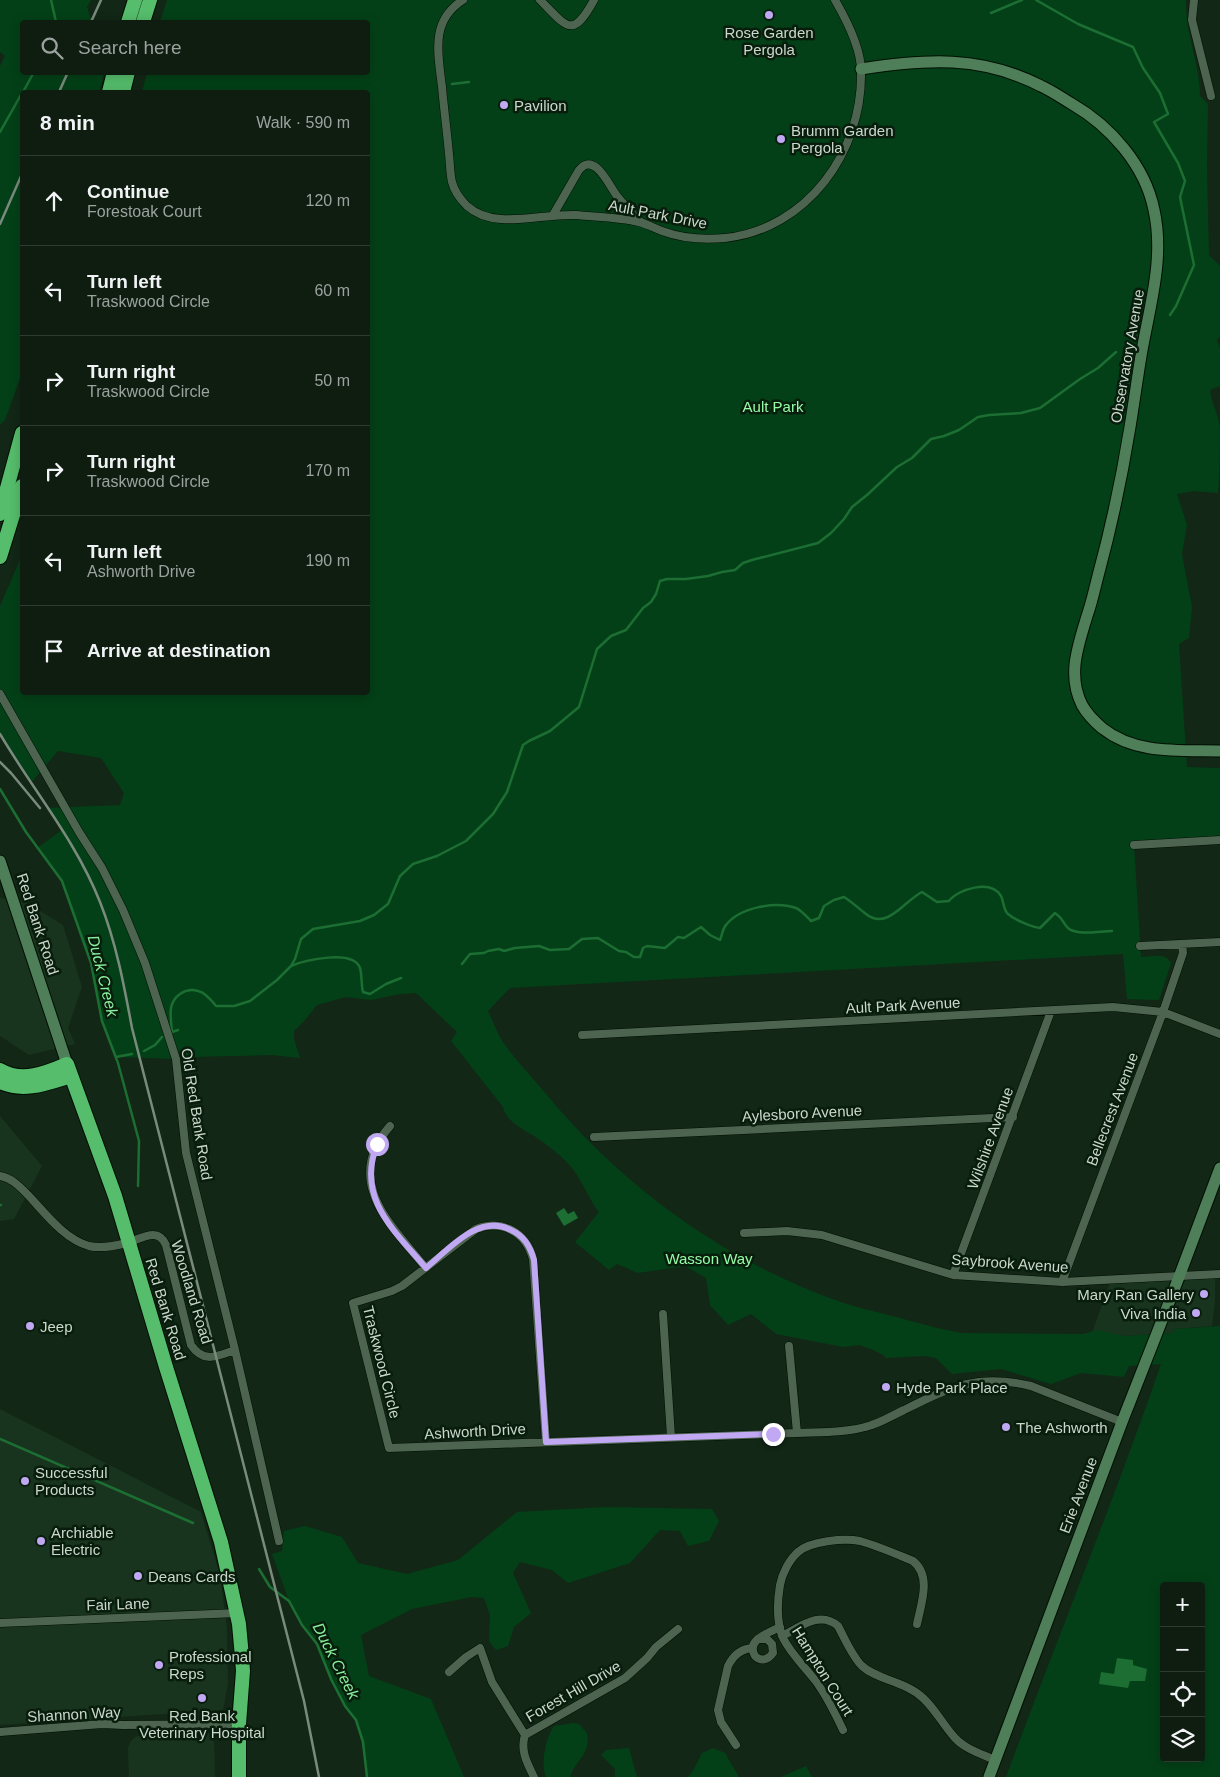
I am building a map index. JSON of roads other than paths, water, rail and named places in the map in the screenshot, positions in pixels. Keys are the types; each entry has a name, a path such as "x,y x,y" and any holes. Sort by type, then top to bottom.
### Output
{"highway":[{"path":"129,20 135,0"},
{"path":"144,20 150,0"},
{"path":"110,90 113,75"},
{"path":"124,90 127,75"},
{"path":"0,514 20,440"},
{"path":"0,557 20,492"},
{"path":"0,1070 13,1076 26,1077 69,1070"},
{"path":"0,1082 8,1085 30,1087 69,1070"},
{"name":"Red Bank Road","path":"69,1070 129,1242 222,1542 239,1625 243,1671 239,1724 239,1777"}],"street":[{"name":"Ault Park Drive","path":"463,0 449,12 443,21 437,44 452,183 467,206 488,218 504,220 553,215 622,219 640,222 674,234 696,238 724,238 742,235 776,223 805,203 827,180 840,158 849,137 858,106 861,69 853,39 835,0"},
{"path":"540,0 568,26 579,24 594,0"},
{"path":"1194,0 1192,20 1210,96"},
{"name":"Observatory Avenue","path":"861,69 905,62 942,61 980,65 1021,77 1041,86 1094,118 1119,143 1139,172 1154,208 1158,237 1158,264 1119,488 1106,548 1076,654 1075,684 1086,712 1096,723 1120,740 1154,750 1220,751"},
{"path":"553,215 579,170 582,167 591,165 596,166 602,172 617,196 640,222"},
{"name":"Old Red Bank Road","path":"0,694 60,792 78,832 102,868 123,910 145,963 176,1059 186,1153 235,1350 279,1541"},
{"path":"1134,845 1220,840"},
{"name":"Red Bank Road","path":"0,862 69,1070"},
{"path":"1140,946 1220,942"},
{"name":"Bellecrest Avenue","path":"1062,1282 1163,1012 1183,953 1182,944"},
{"name":"Ault Park Avenue","path":"582,1035 1113,1007 1163,1012 1220,1034"},
{"name":"Wilshire Avenue","path":"953,1275 1051,1011"},
{"name":"Aylesboro Avenue","path":"594,1138 1013,1117"},
{"path":"390,1126 382,1135 373,1154 370,1176 373,1192 378,1208 384,1217 426,1268"},
{"name":"Erie Avenue","path":"988,1777 1138,1379 1220,1168"},
{"name":"Woodland Road","path":"0,1176 16,1184 60,1228 83,1244 106,1247 152,1234 157,1235 164,1241 191,1345 197,1353 205,1357 235,1350"},
{"name":"Traskwood Circle","path":"412,1448 389,1448 353,1302 392,1291 411,1281 470,1232 483,1226 497,1225 508,1228 520,1235 525,1240 534,1260 546,1442"},
{"name":"Saybrook Avenue","path":"744,1234 787,1231 822,1235 953,1275 1062,1282 1220,1274"},
{"path":"662,1314 672,1438"},
{"path":"789,1346 797,1433"},
{"name":"Ashworth Drive","path":"412,1448 797,1433 865,1427 878,1423 945,1390 988,1380 1031,1386 1122,1422"},
{"name":"Hampton Court","path":"843,1730 815,1680 789,1650 782,1636 777,1603 781,1582 787,1567 798,1551 819,1542 837,1539 859,1541 913,1561 919,1566 925,1585 917,1624"},
{"name":"Fair Lane","path":"0,1623 237,1613"},
{"path":"782,1636 819,1618 833,1622 838,1626 862,1666 869,1671 915,1691 931,1706 955,1738 962,1744 995,1760"},
{"path":"780,1627 755,1641 752,1648 755,1656 761,1660 768,1658 787,1644"},
{"name":"Forest Hill Drive","path":"534,1777 523,1753 525,1735 625,1678 656,1647 678,1629"},
{"path":"758,1639 763,1638 770,1641 773,1653"},
{"name":"Forest Hill Drive","path":"449,1672 480,1648 492,1682 525,1735"},
{"path":"736,1744 721,1722 718,1710 731,1660 744,1649 752,1648"},
{"name":"Shannon Way","path":"0,1732 102,1724 239,1724"}],"waterway":[{"name":"Duck Creek","path":"51,0 56,20"},
{"path":"991,13 1022,0"},
{"path":"1036,0 1078,24 1133,47 1143,68 1160,93 1168,114 1154,122 1178,163 1185,181 1180,197 1194,265 1176,306 1170,315"},
{"name":"Duck Creek","path":"24,90 32,75"},
{"path":"452,84 469,82"},
{"name":"Duck Creek","path":"0,132 20,97"},
{"path":"178,1030 172,1032 171,1020 172,1004 177,996 189,990 201,992 216,1006 234,1006 250,1001 277,980 291,966 301,939 313,929 360,921 374,915 388,904 400,876 413,864 437,856 466,841 493,814 507,792 523,745 550,731 579,707 597,649 611,636 626,630 643,608 651,602 660,581 708,576 735,570 743,563 752,560 818,543 831,533 852,507 897,467 912,458 931,439 959,430 978,417 1021,413 1040,408 1098,368 1116,352"},
{"name":"Duck Creek","path":"0,789 26,832 62,881 91,963 102,1021 118,1063 139,1141 138,1186"},
{"path":"462,964 470,954 499,949 504,951 539,946 550,950 569,949 582,939 598,938 619,951 626,952 634,957 640,957 643,948 647,946 665,948 678,937 684,938 701,927 710,935 720,940 725,926 732,919 759,907 779,905 796,908 811,921 819,918 824,906 844,897 866,914 881,919 895,913 922,892 937,902 949,901 967,890 983,887 990,888 1001,896 1008,914 1019,921 1033,926 1040,928 1055,913 1068,928 1077,932 1112,931"},
{"path":"291,966 317,959 339,957 348,959 356,962 360,968 363,992 370,994 386,984 401,978"},
{"path":"144,1051 155,1045 162,1037"},
{"path":"116,1057 132,1054"},
{"path":"0,1439 193,1523"},
{"name":"Duck Creek","path":"259,1569 270,1587 289,1601 302,1625 317,1644 331,1679 345,1706 356,1720 363,1742 367,1777"}],"railway":[{"path":"92,20 101,0"},
{"path":"60,90 67,75"},
{"path":"0,224 20,179"},
{"path":"0,734 79,858 100,902 111,933 123,980 132,1028 304,1701 319,1777"},
{"path":"0,762 40,808"}],"place":[{"name":"Rose Garden Pergola","path":"769,15"},
{"name":"Pavilion","path":"504,105"},
{"name":"Brumm Garden Pergola","path":"781,139"},
{"name":"Mary Ran Gallery","path":"1204,1294"},
{"name":"Viva India","path":"1196,1313"},
{"name":"Jeep","path":"30,1326"},
{"name":"Hyde Park Place","path":"886,1387"},
{"name":"The Ashworth","path":"1006,1427"},
{"name":"Successful Products","path":"25,1481"},
{"name":"Archiable Electric","path":"41,1541"},
{"name":"Deans Cards","path":"138,1576"},
{"name":"Professional Reps","path":"159,1665"},
{"name":"Red Bank Veterinary Hospital","path":"202,1698"}],"park label":[{"name":"Ault Park","path":"773,406"},
{"name":"Wasson Way","path":"709,1258"}]}
